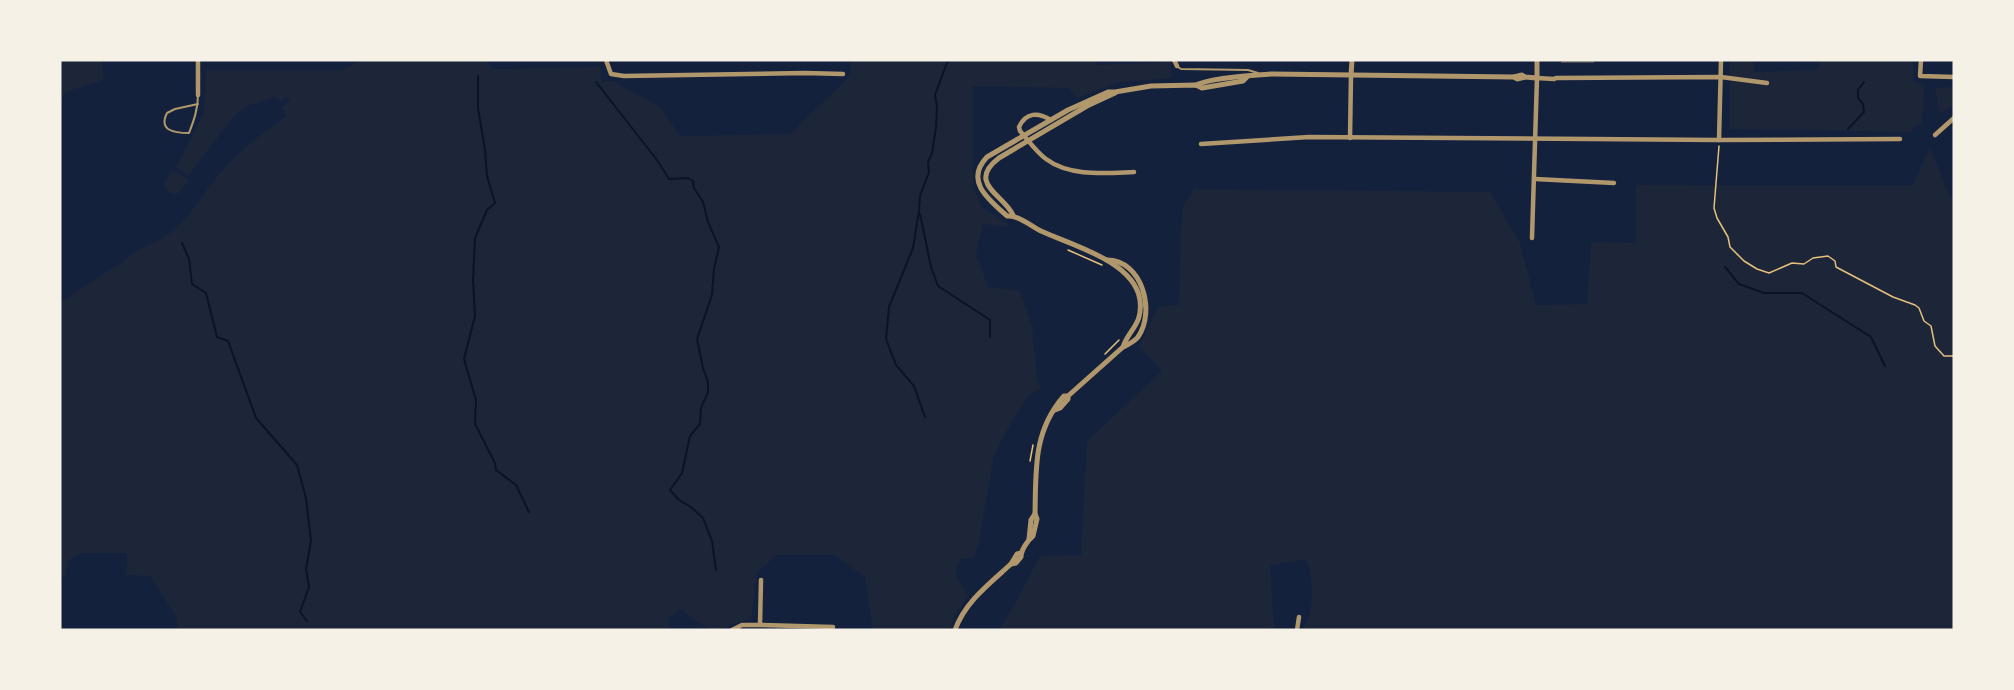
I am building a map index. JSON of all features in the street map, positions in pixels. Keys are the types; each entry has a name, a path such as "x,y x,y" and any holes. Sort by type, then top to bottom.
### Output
{"street":[{"path":"198,60 198,95"},
{"path":"606,60 611,74 624,76 843,74"},
{"path":"1174,60 1177,66"},
{"path":"1350,138 1352,60"},
{"path":"1532,238 1537,60"},
{"path":"1719,140 1721,60"},
{"path":"1920,60 1920,76 1954,76"},
{"path":"1013,215 1007,216 979,186 978,170 987,157 1087,100 1108,92 1151,86 1196,85 1202,88 1227,85 1243,81 1247,77 1264,74 1514,77 1516,75 1537,78 1548,78 1550,75 1556,78 1721,77 1767,83"},
{"path":"955,630 961,616 973,599 1011,564 1016,563 1029,539 1034,536 1037,519 1035,514 1038,446 1046,423 1055,410 1068,399 1068,396 1123,347 1132,343 1142,328 1146,299 1141,284 1127,267 1115,260 1107,260 1039,230 1013,215 990,190 986,181 987,172 990,165 999,158 1115,92"},
{"path":"1051,120 1042,114 1034,114 1020,124 1020,131 1040,154 1060,167 1082,172 1134,172"},
{"path":"1935,135 1954,118"},
{"path":"1201,144 1309,137 1900,139"},
{"path":"1535,179 1614,183"},
{"path":"760,625 761,580"},
{"path":"1297,630 1299,617"},
{"path":"732,630 742,625 833,627"}],"lane":[{"path":"1177,66 1181,69 1248,70 1264,74"},
{"path":"198,95 198,105 189,133 178,133 170,130 165,124 165,116 175,109 198,105"}],"path":[{"path":"1719,140 1714,208 1728,237 1730,247 1744,261 1769,273 1792,263 1804,264 1813,258 1828,255 1835,261 1836,267 1919,308 1924,321 1931,326 1935,346 1944,356 1954,356"},
{"path":"1067,249 1108,268"},
{"path":"1099,359 1123,336"},
{"path":"1029,469 1033,444"}],"shaded area":[{"path":"60,60 102,60 103,80 65,92 60,104"},
{"path":"362,60 484,60 493,69 600,67 602,82 613,81 660,107 680,136 790,134 850,76 851,60 1095,60 1095,65 1171,62 1171,78 1119,82 1078,98 1069,88 973,86 973,187 982,207 1010,225 1006,227 983,224 976,253 988,287 1020,291 1032,326 1037,379 1041,389 1029,395 994,455 974,558 962,558 956,573 968,596 954,616 950,630 873,630 865,577 834,555 777,555 757,572 751,619 730,625 724,630 712,630 692,619 682,608 668,619 670,630 178,630 176,616 150,576 126,575 127,553 82,553 67,561 66,577 60,578 60,303 135,252 175,229 189,215 225,167 254,140 286,116 282,108 290,100 286,96 281,101 275,97 247,106 233,117 188,176 176,167 204,113 206,70 342,70"},
{"path":"1730,60 1753,60 1755,72 1818,70 1819,60 1913,60 1913,80 1924,85 1922,125 1913,127 1912,132 1730,129"},
{"path":"1954,87 1954,105 1940,113 1935,88"},
{"path":"1930,148 1951,199 1954,200 1954,630 1302,630 1310,613 1312,595 1306,559 1270,566 1274,627 1266,630 999,630 1040,556 1081,555 1087,441 1162,371 1139,346 1158,307 1179,305 1182,208 1194,189 1490,192 1520,243 1536,305 1587,304 1591,242 1636,243 1636,185 1912,186"},
{"path":"173,171 187,178 188,182 177,194 172,194 165,189 164,183"}],"building":[{"path":"1561,60 1594,60 1594,63 1561,63"}],"waterway":[{"path":"925,417 914,386 896,365 886,339 889,307 913,248 920,196 929,172 928,162 932,153 936,127 935,95 948,60"},
{"path":"478,76 478,108 487,176 495,203 487,210 475,238 473,280 475,316 464,359 476,400 475,424 495,463 496,470 516,485 529,512"},
{"path":"596,82 657,160 669,179 688,178 693,181 719,247 712,295 697,339 708,382 708,392 701,408 700,424 690,436 682,473 670,490 679,500 703,518 712,541 716,570"},
{"path":"1848,129 1864,112 1863,104 1858,98 1858,90 1864,82"},
{"path":"920,214 931,267 938,286 990,320 990,337"},
{"path":"182,243 189,259 192,284 206,293 217,337 228,341 256,418 297,465 306,498 311,541 306,569 309,587 300,612 307,621"},
{"path":"1725,267 1739,284 1764,293 1802,293 1871,337 1885,366"}]}
